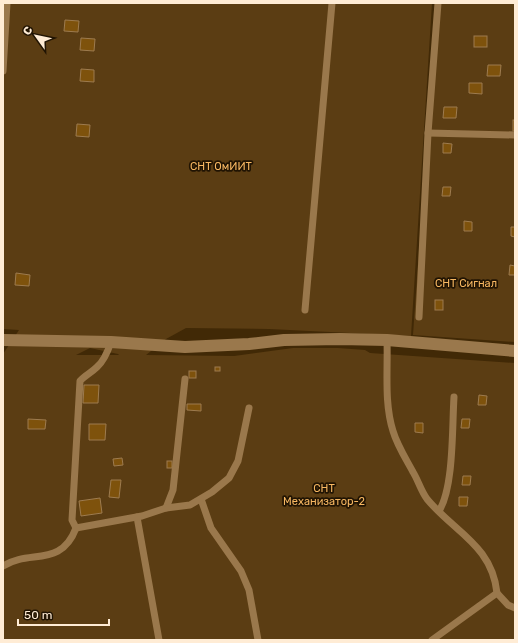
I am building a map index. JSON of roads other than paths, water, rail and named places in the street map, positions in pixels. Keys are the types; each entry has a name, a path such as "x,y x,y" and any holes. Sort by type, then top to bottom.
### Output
{"street":[{"path":"3,340 111,342 185,347 249,344 284,340 387,340 515,351"}],"lane":[{"path":"3,71 7,3"},
{"path":"305,310 332,3"},
{"path":"419,317 428,133 438,3"},
{"path":"428,133 515,135"},
{"path":"387,340 388,408 393,432 426,498 479,549 490,565 496,580 497,593 508,605 515,608"},
{"path":"3,566 10,562 40,557 63,549 71,540 76,528 72,520 80,381 87,373 97,367 105,356 111,342"},
{"path":"166,508 173,490 185,379"},
{"path":"439,511 445,502 448,486 454,397"},
{"path":"76,528 137,517 166,508 190,505 201,499 229,478 238,461 249,408"},
{"path":"201,499 211,528 241,571 249,590 258,640"},
{"path":"137,517 159,640"},
{"path":"432,640 497,593"}],"park label":[{"name":"СНТ ОмИИТ","path":"221,166"},
{"name":"СНТ Сигнал","path":"466,283"},
{"name":"СНТ Механизатор-2","path":"324,494"}]}
